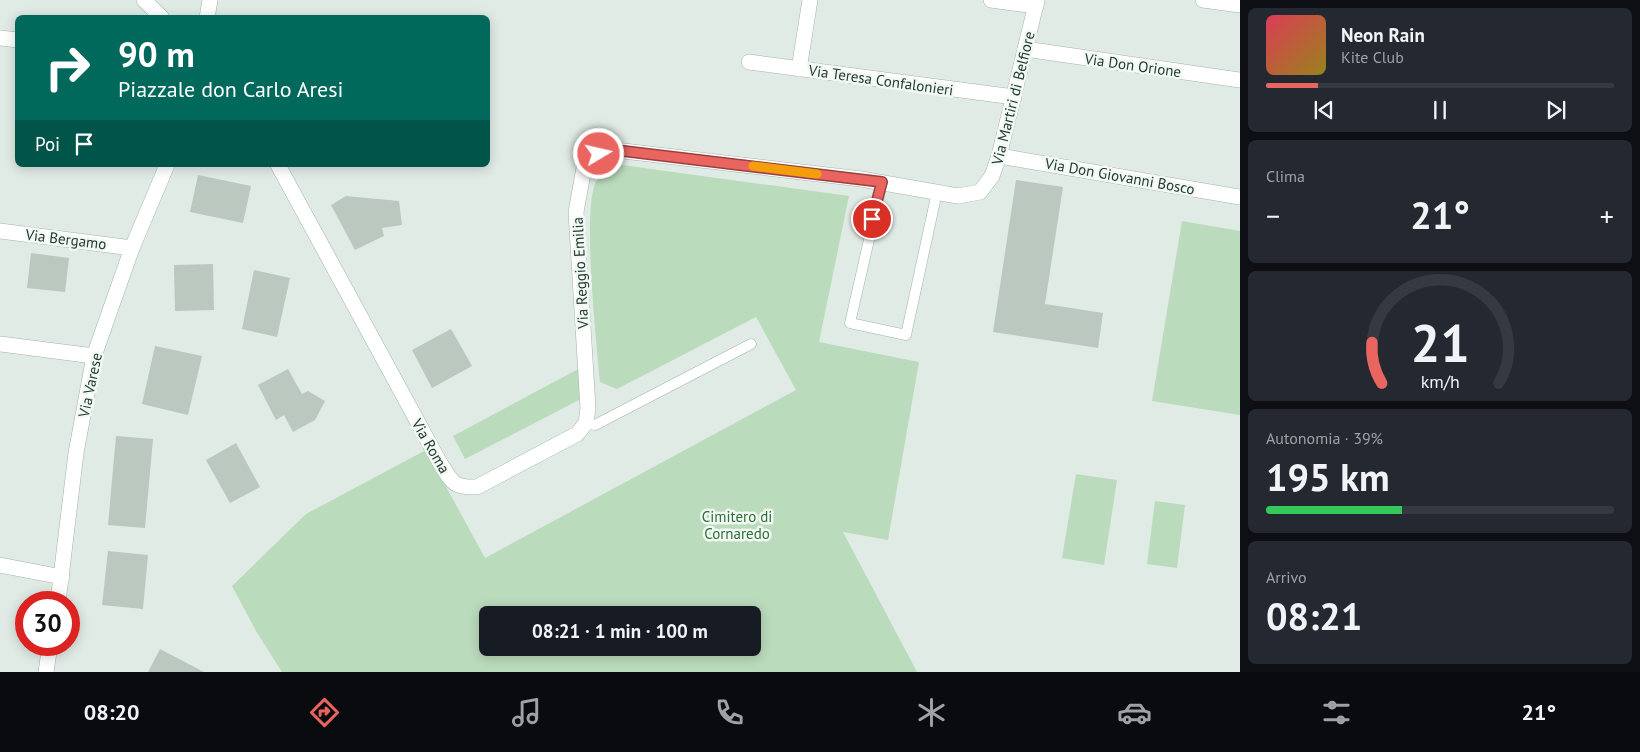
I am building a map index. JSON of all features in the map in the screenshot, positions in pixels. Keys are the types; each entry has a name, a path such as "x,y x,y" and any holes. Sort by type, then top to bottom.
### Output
{"street":[{"path":"144,0 158,15"},
{"path":"799,69 810,0"},
{"path":"991,0 1037,3"},
{"path":"1203,0 1240,6"},
{"name":"Via Martiri di Belfiore","path":"980,192 992,176 999,156 1037,3"},
{"path":"0,38 15,40"},
{"name":"Via Don Orione","path":"1025,50 1240,80"},
{"name":"Via Teresa Confalonieri","path":"749,62 1014,97"},
{"name":"Via Reggio Emilia","path":"586,423 588,408 576,212 584,168 599,154 615,150 882,182 958,196 980,192"},
{"name":"Via Don Giovanni Bosco","path":"999,156 1240,197"},
{"name":"Via Roma","path":"279,167 453,484 461,488 477,487 577,434 586,423"},
{"name":"Via Varese","path":"60,591 76,453 94,356 132,248 165,169"},
{"name":"Via Bergamo","path":"0,231 132,248"},
{"path":"0,344 94,356"},
{"path":"0,565 62,577"},
{"path":"46,672 48,656"}],"lane":[{"path":"882,182 850,323 906,334 937,192"},
{"name":"Via Roma","path":"586,423 595,425 751,344"}],"green space":[{"name":"Cimitero di Cornaredo","path":"622,165 849,196 819,342 919,362 888,540 843,532 917,672 282,672 256,631 232,586 306,514 426,450 485,558 796,390 756,317 617,389 600,382 591,277 590,216 592,194 597,180 605,172"},
{"path":"1182,221 1240,231 1240,415 1152,401"},
{"path":"580,368 581,399 465,459 453,436"},
{"path":"1076,474 1117,480 1104,565 1062,558"},
{"path":"1155,501 1185,505 1177,568 1147,564"}],"building":[{"path":"198,175 251,186 243,223 190,212"},
{"path":"1016,180 1063,187 1045,304 1103,313 1098,348 993,332"},
{"path":"346,196 399,201 402,225 382,228 384,236 355,250 331,205"},
{"path":"31,253 69,258 65,292 27,288"},
{"path":"213,264 214,310 175,311 174,265"},
{"path":"254,270 290,278 277,337 242,329"},
{"path":"451,329 472,366 432,388 412,350"},
{"path":"155,346 202,356 188,415 142,404"},
{"path":"288,369 302,394 308,391 325,401 315,420 293,432 284,415 276,420 258,385"},
{"path":"116,436 153,439 145,528 108,525"},
{"path":"236,443 260,487 230,503 206,460"},
{"path":"108,551 148,555 143,609 102,605"},
{"path":"160,649 204,672 148,672"}],"slow traffic":[{"path":"753,166 817,174"}],"route":[{"path":"599,154 615,150 882,182 872,219"}]}
